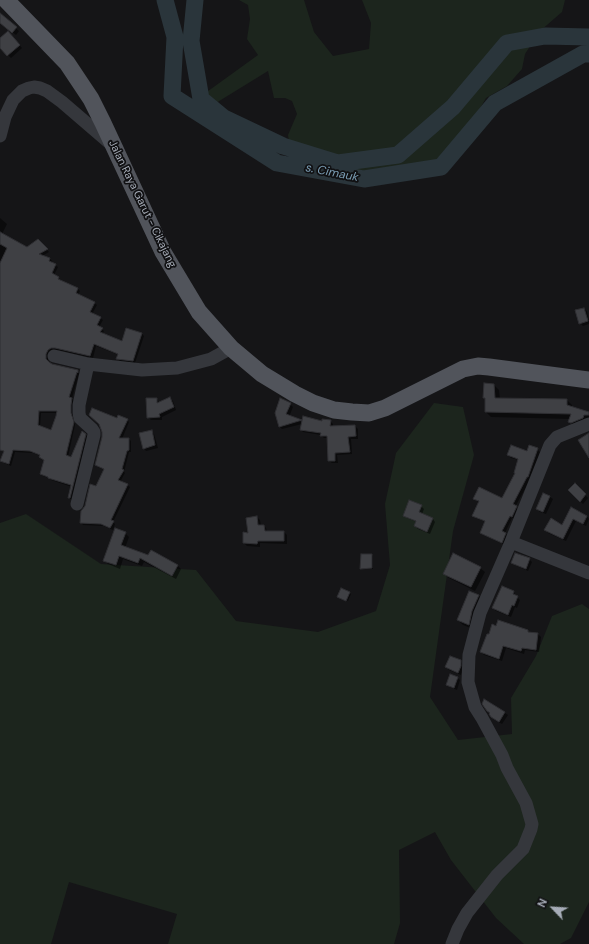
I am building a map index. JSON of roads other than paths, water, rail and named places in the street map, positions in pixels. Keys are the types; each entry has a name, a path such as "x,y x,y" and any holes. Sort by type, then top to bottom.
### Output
{"main road":[{"name":"Jalan Raya Garut - Cikajang","path":"6,0 67,62 91,99 163,252 199,312 231,348 262,374 313,403 334,410 368,413 385,408 463,369 478,366 489,366 589,380"}],"street":[{"path":"0,136 5,117 13,100 22,91 34,87 47,91 62,102 114,147"},
{"path":"54,356 88,364 142,370 177,368 211,358 231,348"},
{"path":"77,504 94,435 92,429 80,418 78,413 88,364"},
{"path":"452,944 467,913 497,875 523,849 532,824 526,803 507,768 502,755 475,707 468,682 469,655 480,613 511,542 550,445 556,437 589,424"},
{"path":"511,542 589,573"}],"waterway":[{"name":"s. Cimauk","path":"165,0 175,37 172,96 277,163 364,179 441,167 495,103 583,54 589,54"},
{"path":"195,0 191,41 201,99 224,118 283,146 338,163 398,155 453,107 507,43 545,36 589,37"}]}
